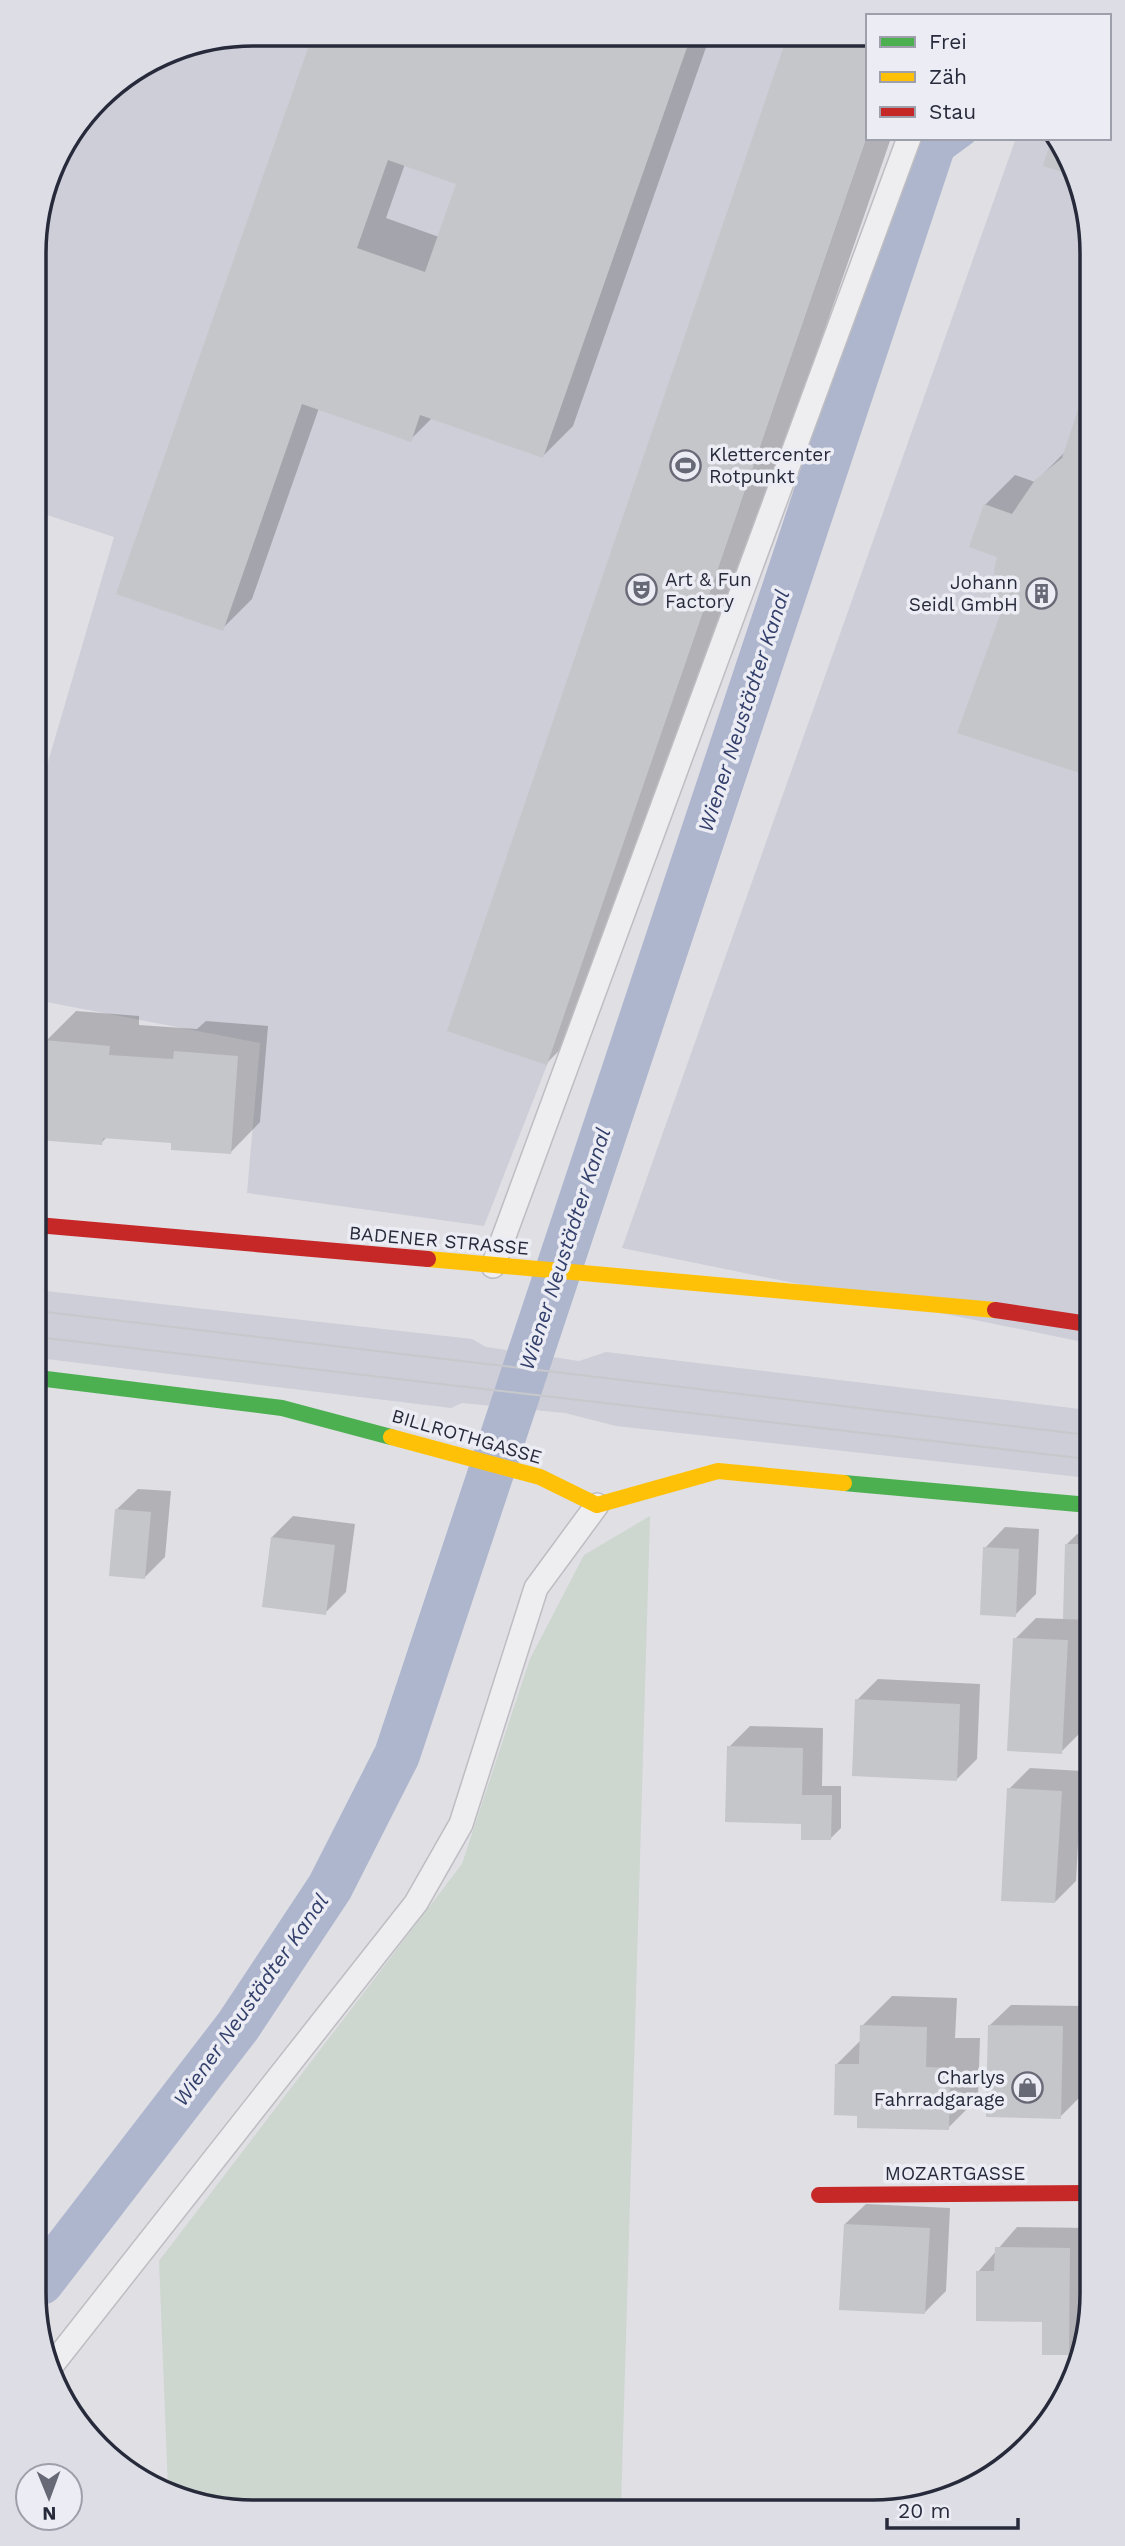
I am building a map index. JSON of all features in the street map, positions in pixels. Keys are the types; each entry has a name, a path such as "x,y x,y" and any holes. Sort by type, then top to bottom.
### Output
{"street":[{"name":"BADENER STRASSE","path":"46,1227 973,1307 1079,1323"},
{"name":"BILLROTHGASSE","path":"46,1379 282,1408 540,1477 597,1505"},
{"path":"597,1505 718,1471 1079,1504"},
{"name":"MOZARTGASSE","path":"819,2195 1079,2193"}],"lane":[{"path":"503,1266 908,140"},
{"path":"57,2359 416,1903 461,1824 536,1588 597,1505"}],"shaded area":[{"path":"239,46 866,46 866,140 547,1065 484,1226 247,1193 260,1043 46,1002 46,769 114,537 46,515 46,239 53,199 61,173 73,149 106,106 137,80 173,61 212,49"},
{"path":"1015,140 1047,140 1064,173 1072,199 1080,252 1079,1341 622,1248"},
{"path":"46,1291 472,1339 486,1347 579,1361 606,1352 1079,1409 1079,1477 616,1426 565,1413 462,1403 451,1408 46,1359"},
{"path":"650,1516 621,2500 239,2500 186,2490 168,2482 159,2261 462,1864 530,1659 584,1555"}],"building":[{"path":"309,46 687,46 543,458 420,415 411,442 302,404 223,631 116,594","holes":["388,160 456,184 425,272 357,248"]},
{"path":"784,46 866,46 866,140 547,1065 447,1031"},
{"path":"1050,145 1064,172 1043,166"},
{"name":"Johann Seidl GmbH","path":"1080,403 1080,773 957,733 1000,615 994,571 997,557 969,547 984,504 1012,514 1035,480 1062,458"},
{"path":"46,1040 110,1046 109,1055 173,1059 174,1051 238,1056 231,1154 171,1150 171,1143 103,1138 102,1145 46,1141"},
{"path":"115,1509 151,1512 145,1579 109,1576"},
{"path":"271,1537 335,1545 326,1615 262,1607"},
{"path":"1065,1544 1079,1544 1079,1620 1063,1619"},
{"path":"983,1547 1019,1549 1016,1617 980,1615"},
{"path":"1013,1638 1068,1640 1062,1754 1007,1751"},
{"path":"855,1699 960,1704 957,1781 852,1776"},
{"path":"727,1746 803,1748 802,1795 832,1795 831,1840 801,1840 801,1824 725,1822"},
{"path":"1007,1788 1062,1791 1055,1903 1001,1901"},
{"path":"860,2025 927,2027 926,2067 950,2068 949,2130 857,2128 857,2116 834,2115 835,2064 859,2064"},
{"path":"988,2025 1063,2026 1061,2119 986,2117"},
{"path":"844,2224 930,2228 925,2314 839,2310"},
{"path":"995,2247 1070,2248 1069,2355 1042,2355 1042,2322 976,2321 976,2271 994,2271"}],"waterway":[{"name":"Wiener Neustädter Kanal","path":"46,2276 238,2026 330,1887 397,1755 934,140"},
{"path":"924,171 966,140"}],"tram line":[{"path":"46,1312 1079,1434"},
{"path":"46,1338 1079,1458"}],"traffic: fast":[{"path":"46,1379 282,1408 391,1437"},
{"path":"844,1483 1079,1504"}],"traffic: slow":[{"path":"428,1259 995,1310"},
{"path":"391,1437 540,1477 597,1505 718,1471 844,1483"}],"traffic: jam":[{"path":"46,1226 428,1259"},
{"path":"995,1310 1079,1323"},
{"path":"819,2195 1079,2193"}],"place":[{"name":"Klettercenter Rotpunkt","path":"686,465"},
{"name":"Art & Fun Factory","path":"642,590"},
{"name":"Johann Seidl GmbH","path":"1041,593"},
{"name":"Charlys Fahrradgarage","path":"1028,2088"}]}
